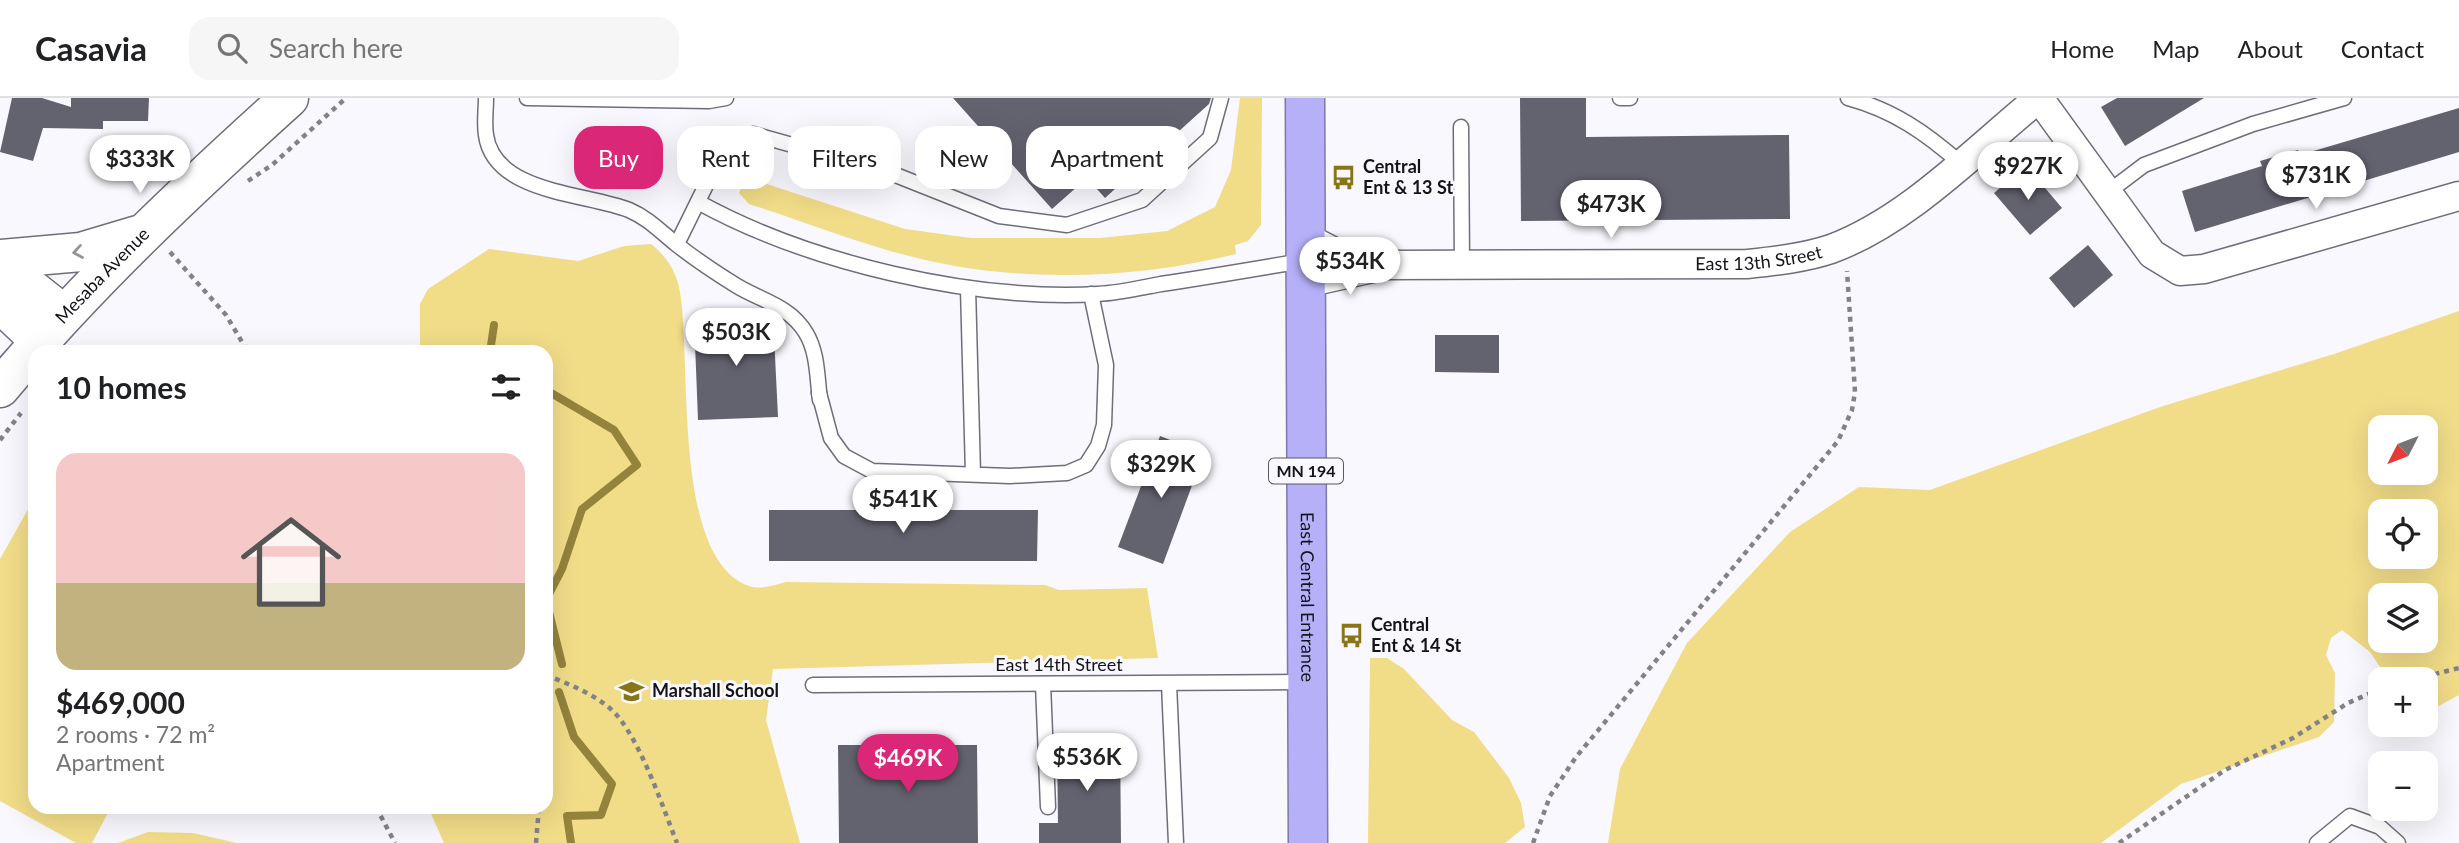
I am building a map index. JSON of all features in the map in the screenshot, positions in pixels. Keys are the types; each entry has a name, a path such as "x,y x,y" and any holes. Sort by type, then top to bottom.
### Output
{"highway":[{"name":"East Central Entrance","path":"1305,98 1308,843"}],"main road":[{"name":"Mesaba Avenue","path":"41,345 51,327 156,241 289,98"},
{"path":"0,262 156,241"},
{"path":"0,262 51,327"},
{"path":"0,303 51,327"},
{"name":"Mesaba Avenue","path":"14,396 28,370"}],"street":[{"name":"East 13th Street","path":"1305,260 1386,265 1747,264 1802,257 1844,243 1888,220 2039,98"},
{"path":"2039,98 2152,254 2180,271 2204,269 2459,196"},
{"name":"East 13th Street","path":"1305,260 1351,258 1386,265"}],"lane":[{"path":"486,98 486,136 494,156 508,171 552,190 626,209 648,219 677,244 740,288 775,302 796,320 806,333 814,353 819,397 831,438 844,456 872,471 1067,473 1086,465 1098,446 1104,425 1107,365 1090,294"},
{"path":"527,98 709,101 726,98"},
{"path":"677,244 708,181 753,134 888,172 999,216 1067,225 1142,200 1210,138 1221,98"},
{"path":"1620,98 1630,98"},
{"path":"1848,98 1888,111 1923,131 1960,163"},
{"path":"2107,193 2144,165 2253,124 2344,98"},
{"path":"1461,127 1462,265"},
{"path":"698,202 732,220 805,247 890,272 968,288 1090,294 1305,260"},
{"path":"968,288 973,474"},
{"name":"East 14th Street","path":"813,685 1306,682"},
{"path":"1043,684 1048,807"},
{"path":"1169,684 1176,843"},
{"path":"2317,843 2350,816 2380,827 2398,843"}],"path":[{"path":"156,241 226,315 244,345"},
{"path":"1533,843 1550,796 1576,757 1838,441 1853,410 1855,392 1844,243"},
{"path":"0,440 14,396"},
{"path":"2438,673 2459,668"},
{"path":"553,677 597,698 620,719 652,781 677,843"},
{"path":"2119,843 2214,776 2293,738 2348,703 2368,694"},
{"path":"380,814 395,843"},
{"path":"536,843 538,814"}],"shaded area":[{"path":"1240,98 1262,98 1261,225 1248,241 1235,245 1236,254 1159,269 1078,275 998,272 921,259 749,204 739,193 741,189 774,189 774,186 905,229 971,238 1100,238 1167,231 1215,207 1231,170"},
{"path":"651,244 669,263 675,274 683,319 686,405 696,497 707,537 724,568 749,586 758,587 786,582 1045,585 1059,590 1147,588 1158,658 773,669 766,720 800,843 444,843 431,814 553,814 553,345 420,345 420,304 428,289 489,249 578,261 624,246"},
{"path":"2459,311 2459,695 2438,706 2438,667 2380,667 2371,653 2438,653 2438,583 2368,583 2368,650 2342,630 2331,638 2326,655 2335,673 2334,722 2319,737 2181,784 2101,843 1608,843 1620,769 1687,643 1790,532 1859,487 1930,490 2163,406 2334,354"},
{"path":"28,509 28,814 107,814 92,843 76,843 0,801 0,559"},
{"path":"1370,658 1387,658 1404,669 1452,720 1474,732 1509,778 1521,803 1525,827 1505,843 1368,843"},
{"path":"148,832 193,833 237,843 118,843"}],"building":[{"path":"12,98 42,98 71,107 71,98 149,98 148,121 103,121 103,129 43,128 33,161 0,152"},
{"path":"953,98 1211,98 1209,104 1185,126 1026,126 1026,180 1012,164 1012,126 978,126"},
{"path":"1520,98 1586,98 1586,137 1789,135 1790,219 1521,221"},
{"path":"2117,98 2204,98 2125,146 2101,107"},
{"path":"2459,108 2459,152 2195,232 2182,191 2262,166 2260,161 2298,150 2300,155"},
{"path":"2030,170 2062,208 2030,235 1994,193 2014,176 2018,181"},
{"path":"1034,189 1075,189 1052,209"},
{"path":"1097,189 1115,189 1105,198"},
{"path":"2088,245 2113,275 2074,308 2049,278"},
{"path":"773,315 778,417 698,420 694,318"},
{"path":"1435,335 1499,335 1499,373 1435,372"},
{"path":"1160,436 1204,453 1163,564 1118,547"},
{"path":"769,510 1038,510 1037,561 769,561"},
{"path":"1075,736 1120,736 1121,843 1039,843 1039,823 1058,823 1057,745 1076,745"},
{"path":"838,745 977,745 978,843 839,843"}],"waterway":[{"path":"491,345 494,325"},
{"path":"553,394 614,430 637,465 582,509 562,569 553,586"},
{"path":"553,628 562,664"},
{"path":"559,692 574,737 612,784 601,815 567,816 571,843"}],"place":[{"name":"Central Ent & 13 St","path":"1343,177"},
{"name":"Central Ent & 14 St","path":"1351,635"},
{"name":"Marshall School","path":"632,691"}]}
